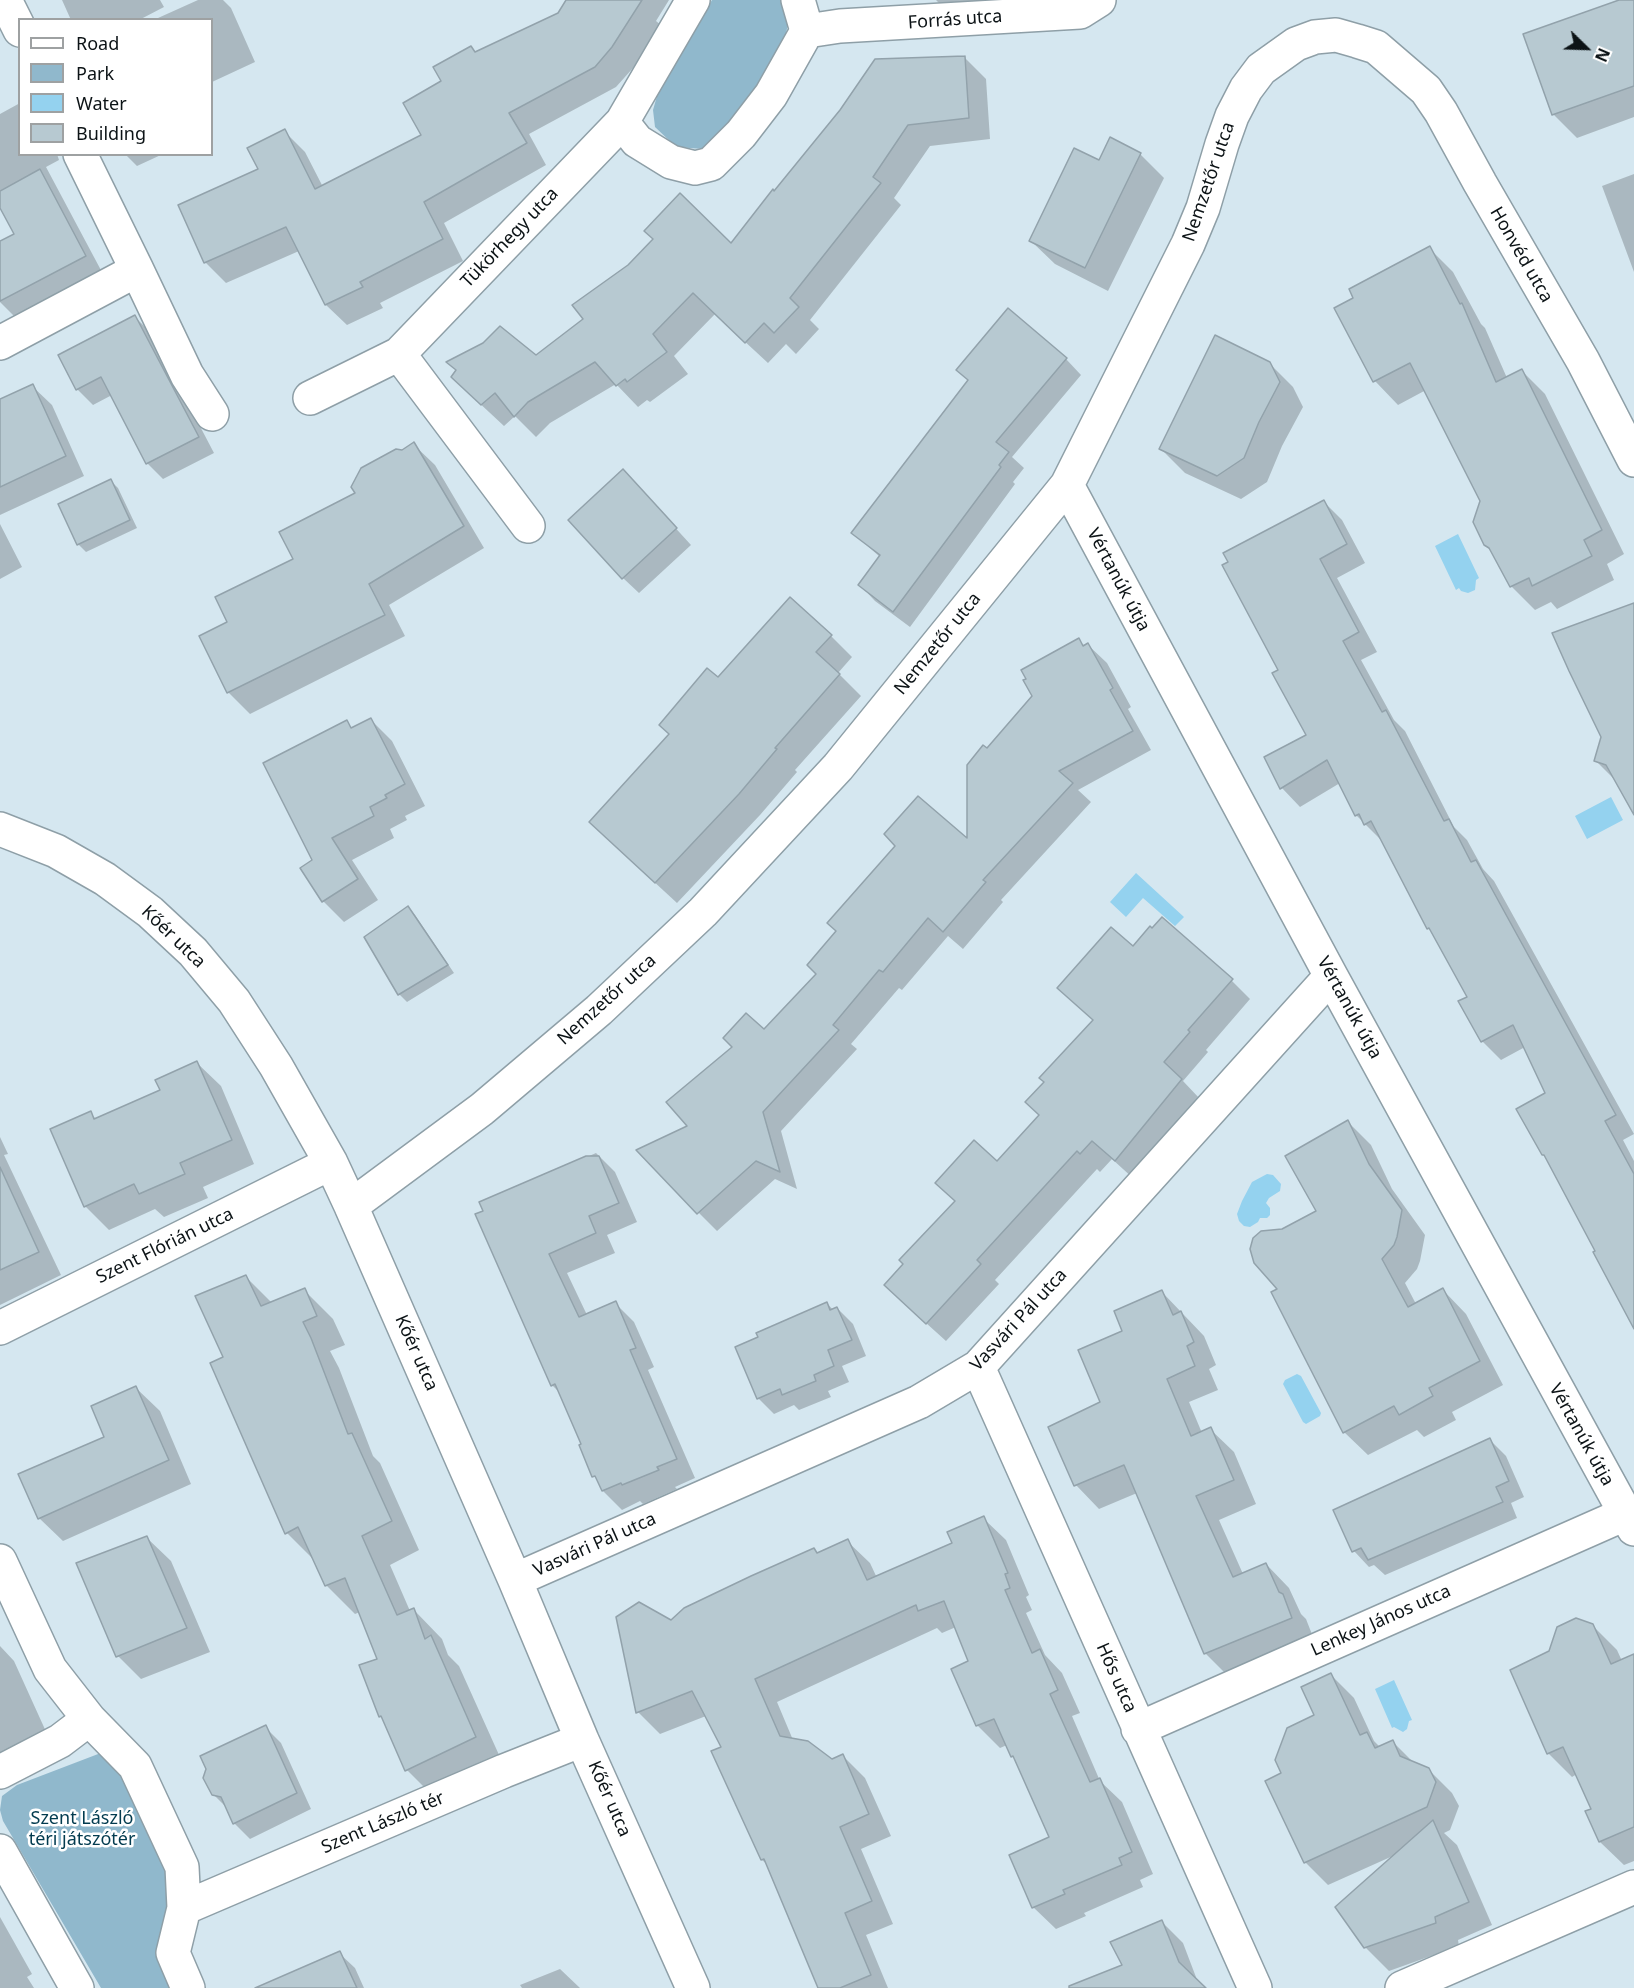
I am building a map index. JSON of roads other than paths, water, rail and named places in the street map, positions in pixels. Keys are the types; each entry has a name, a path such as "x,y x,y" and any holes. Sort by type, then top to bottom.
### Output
{"street":[{"path":"4,0 18,26"},
{"name":"Tükörhegy utca","path":"310,398 399,354 622,122 693,0"},
{"path":"622,122 637,141 671,162 695,168 711,164 741,134 771,94 807,31 798,0"},
{"name":"Forrás utca","path":"807,31 840,26 1080,12 1099,0"},
{"name":"Nemzetőr utca","path":"351,1206 483,1109 599,1010 702,912 838,767 1067,485 1188,244 1203,208 1221,144 1232,116 1246,89 1261,69 1296,44 1315,37 1336,35 1376,47 1394,62"},
{"name":"Honvéd utca","path":"1394,62 1426,90 1441,112 1583,361 1634,460"},
{"path":"81,156 187,375 212,414"},
{"path":"0,343 137,270"},
{"path":"399,354 528,526"},
{"name":"Vértanúk útja","path":"1067,485 1331,976 1629,1522"},
{"name":"Kőér utca","path":"0,829 56,852 105,879 146,909 194,952 234,1001 276,1066 331,1163 351,1206 515,1580 582,1740 693,1988"},
{"name":"Vasvári Pál utca","path":"515,1580 919,1402 978,1367 1331,976"},
{"name":"Szent Flórián utca","path":"0,1328 331,1163"},
{"name":"Hős utca","path":"978,1367 1255,1988"},
{"name":"Lenkey János utca","path":"1138,1728 1629,1522"},
{"path":"0,1561 50,1669 89,1719 135,1766 182,1867 184,1908 173,1953 188,1988"},
{"path":"0,1772 60,1741 89,1719"},
{"name":"Szent László tér","path":"184,1908 493,1775 582,1740"},
{"path":"0,1851 77,1988"},
{"path":"1402,1988 1634,1887"}],"water":[{"path":"1458,534 1479,578 1476,580 1475,590 1468,593 1459,588 1456,590 1435,546"},
{"path":"1611,797 1623,820 1587,839 1575,816"},
{"path":"1136,873 1184,917 1175,926 1143,898 1126,917 1110,902"},
{"path":"1267,1174 1273,1175 1281,1184 1280,1191 1269,1198 1266,1203 1270,1208 1270,1215 1267,1218 1260,1218 1250,1227 1244,1226 1237,1214 1242,1201 1252,1182"},
{"path":"1297,1374 1301,1376 1321,1413 1320,1416 1306,1424 1283,1384 1285,1380"},
{"path":"1394,1680 1412,1720 1403,1732 1392,1728 1375,1689"}],"park label":[{"name":"Szent László téri játszótér","path":"82,1829"}]}
